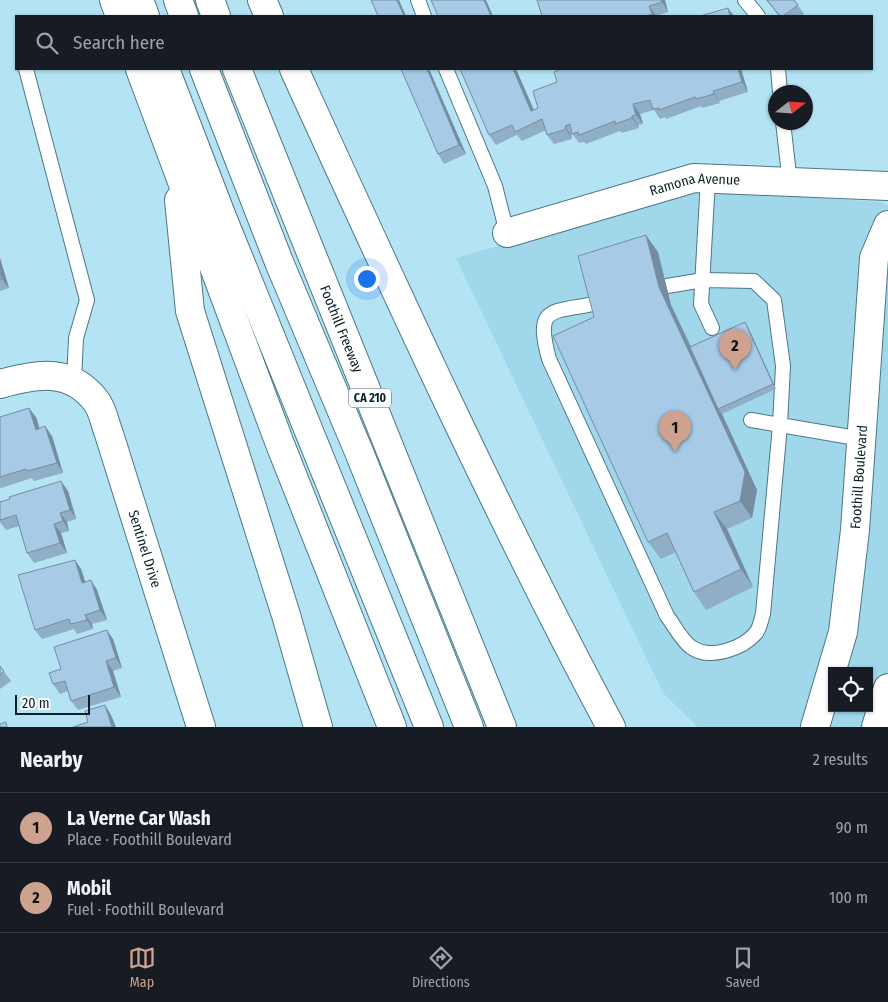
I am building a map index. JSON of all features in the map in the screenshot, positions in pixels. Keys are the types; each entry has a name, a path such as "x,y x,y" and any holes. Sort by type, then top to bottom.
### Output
{"main road":[{"path":"114,0 120,15"},
{"path":"139,0 145,15"},
{"path":"178,0 184,15"},
{"path":"210,0 216,15"},
{"path":"262,0 269,15"},
{"path":"140,70 280,444 392,727"},
{"path":"165,70 222,217 429,727"},
{"path":"204,70 279,262 359,452 469,727"},
{"name":"Foothill Freeway","path":"237,70 502,727"},
{"path":"294,70 370,237 554,620 611,727"},
{"path":"176,163 190,311 286,615 318,727"},
{"name":"Ramona Avenue","path":"507,233 694,178 888,186"},
{"name":"Foothill Boulevard","path":"815,727 843,632 855,530 874,258 888,225"},
{"path":"0,384 48,374 74,381"},
{"name":"Sentinel Drive","path":"74,381 97,402 109,434 201,727"},
{"path":"876,727 888,688"}],"lane":[{"path":"418,0 424,15"},
{"path":"745,0 757,15"},
{"path":"26,70 87,300 76,338 74,381"},
{"path":"446,70 495,186 507,233"},
{"path":"778,70 779,85"},
{"path":"784,130 790,182"},
{"path":"708,179 701,304 712,328"},
{"path":"598,303 555,312 546,316 542,322 543,336 549,358 667,616 691,647 707,652 724,651 743,645 757,631 763,614 780,425 783,366 774,300 754,282 703,280 667,286"},
{"path":"751,420 862,439"}],"shaded area":[{"path":"698,190 880,202 888,206 888,727 698,727 663,693 456,258"}],"building":[{"path":"371,0 397,0 404,15 378,15"},
{"path":"431,0 484,0 491,15 438,15"},
{"path":"537,0 661,0 662,2 649,6 652,14 649,15 542,15"},
{"path":"767,0 794,0 798,5 784,15 779,15"},
{"path":"728,8 730,15 704,15"},
{"path":"401,70 427,70 459,145 438,154"},
{"path":"460,70 513,70 531,111 538,108 533,91 557,82 554,72 559,70 738,70 742,82 713,91 714,94 696,99 695,97 659,110 659,108 653,109 650,100 633,104 636,115 632,116 632,118 615,124 615,121 579,135 578,132 572,134 570,124 565,126 566,129 547,135 542,119 515,132 512,125 489,135"},
{"path":"646,235 659,287 745,472 740,501 714,512 741,569 694,592 667,533 648,542 553,336 594,317 578,256"},
{"path":"745,322 773,384 718,409 690,347"},
{"path":"29,408 36,430 45,426 57,463 27,471 26,469 0,477 0,417"},
{"path":"61,481 70,510 60,513 63,521 54,524 60,543 27,553 16,515 0,520 0,502 10,499 9,497"},
{"path":"75,560 82,583 91,580 100,610 85,615 87,620 71,624 69,619 35,630 18,575"},
{"path":"107,630 116,658 106,661 114,687 71,701 65,681 53,684 49,673 61,669 54,647"},
{"path":"0,666 4,671 0,675"},
{"path":"105,705 112,727 73,727 88,722 85,711"},
{"path":"6,722 7,727 0,727 0,724"}],"place":[{"name":"Mobil","path":"735,370"},
{"name":"La Verne Car Wash","path":"675,452"}]}
